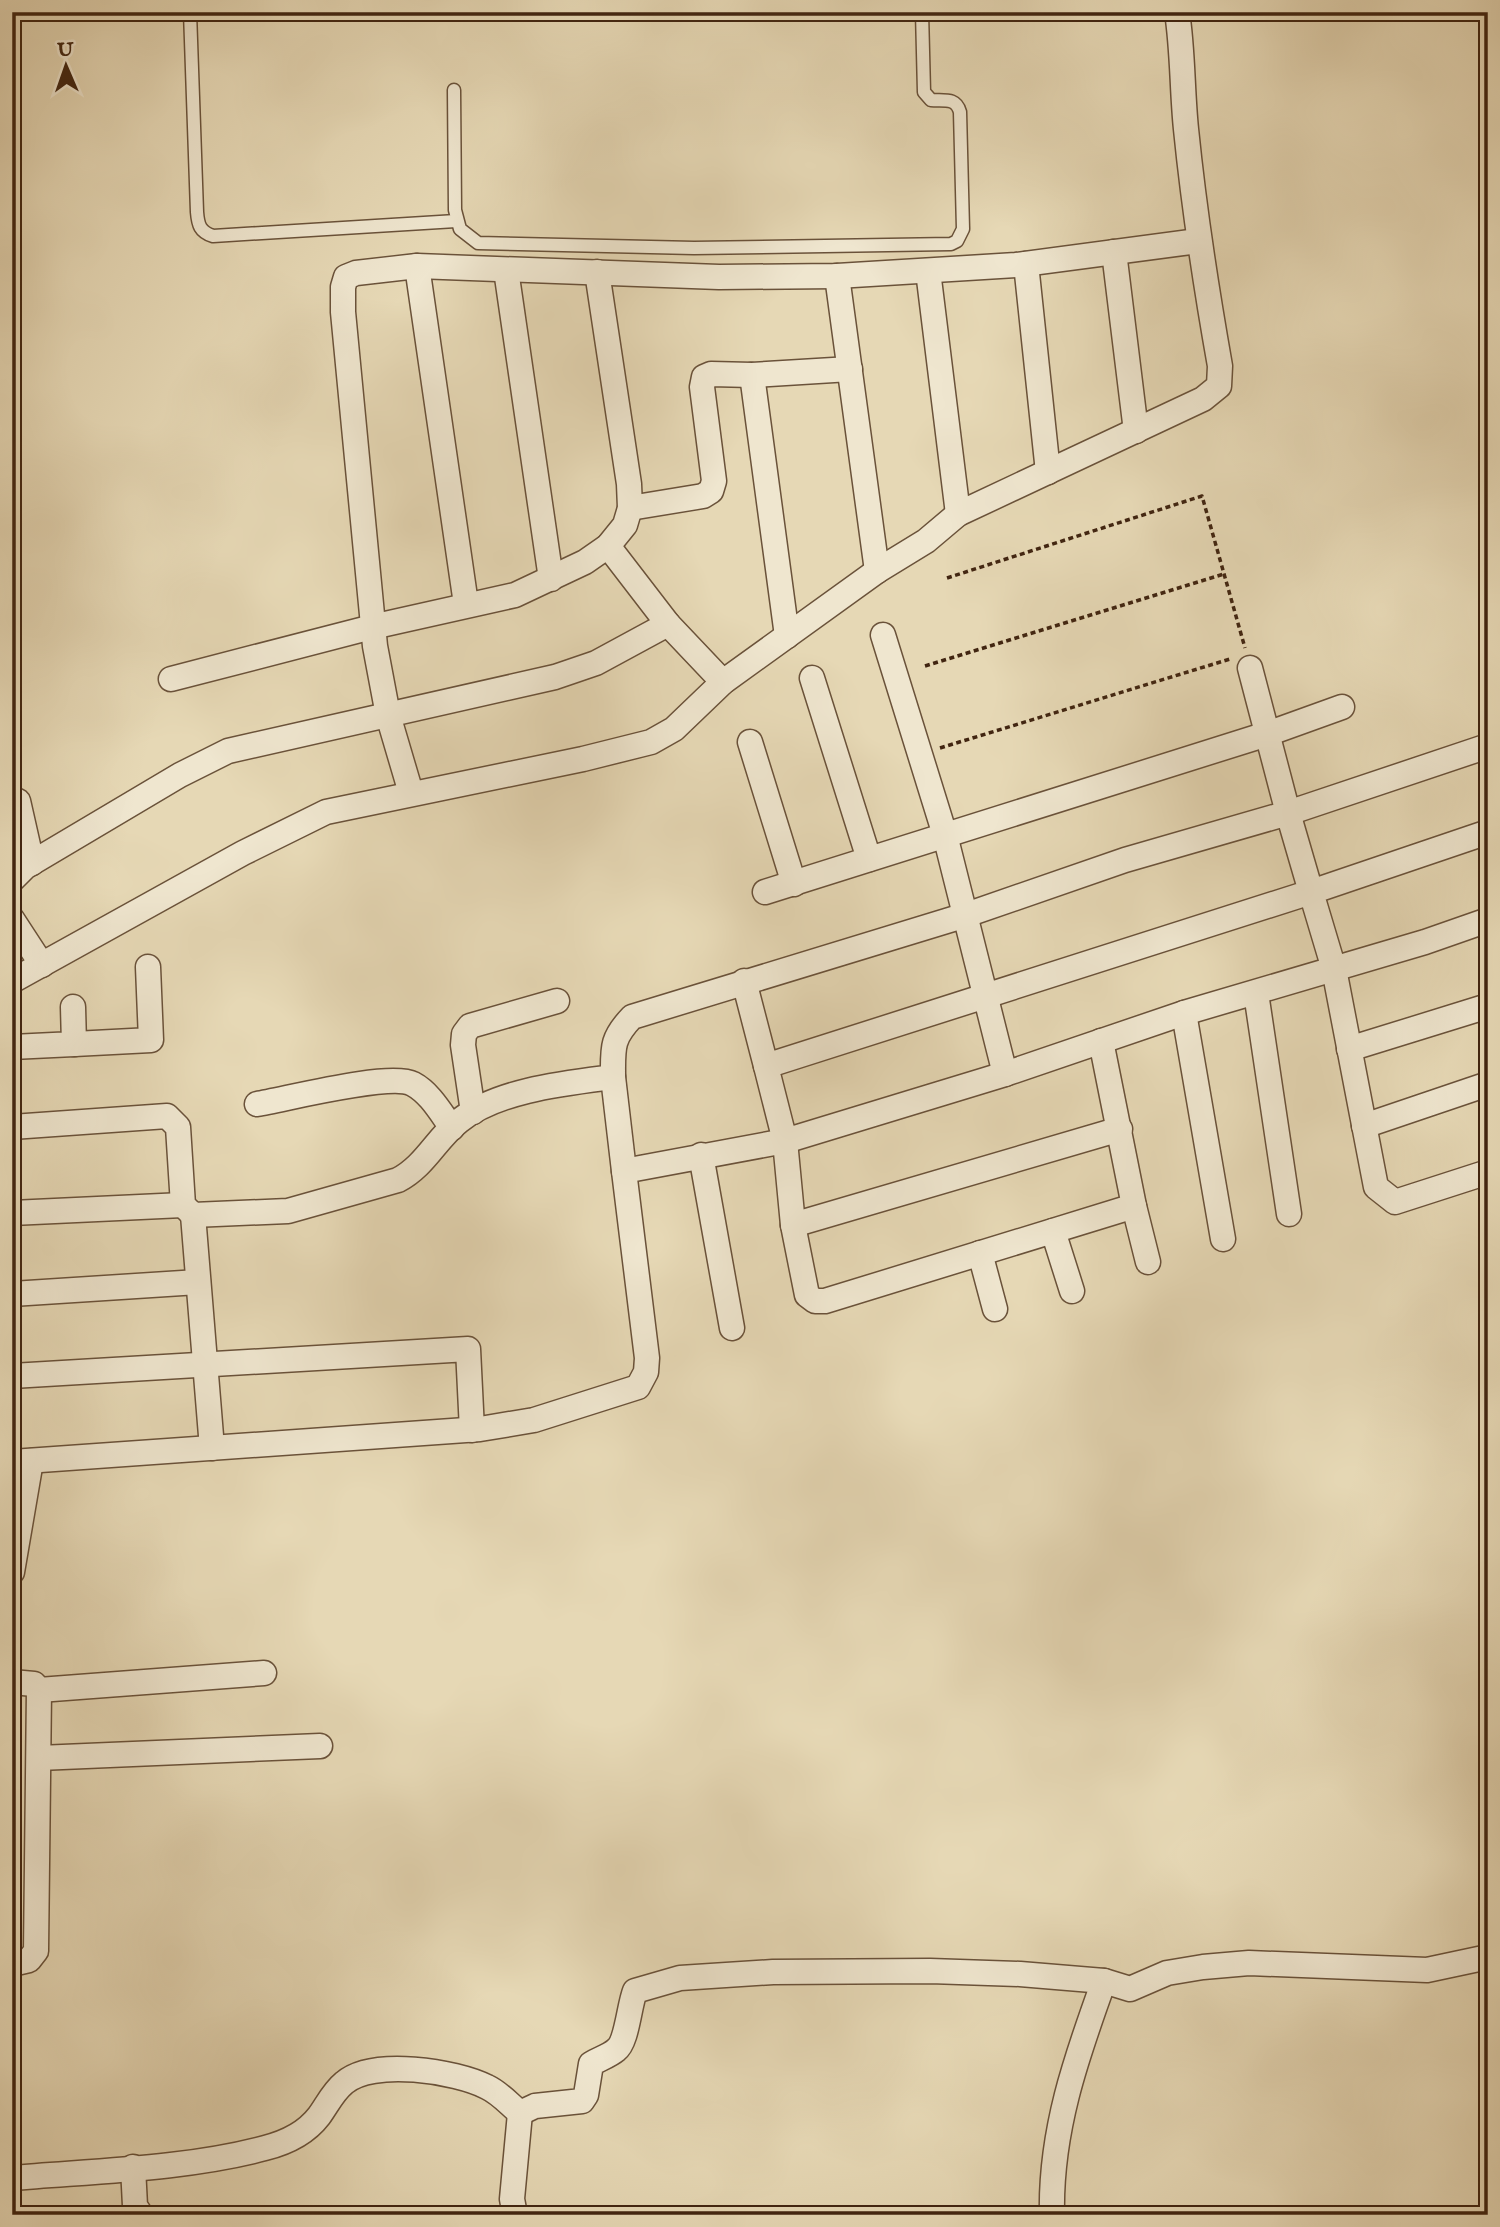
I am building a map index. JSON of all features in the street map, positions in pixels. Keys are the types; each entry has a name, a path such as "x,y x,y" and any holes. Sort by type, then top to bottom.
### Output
{"street":[{"path":"12,981 243,853 326,811 583,759 651,742 674,729 723,682 877,571 926,541 958,514 1203,399 1219,386 1220,366 1198,241 1177,12"},
{"path":"411,793 388,715 373,627 343,312 343,287 346,277 356,273 417,265 719,277 837,276 1026,264 1198,241"},
{"path":"1114,252 1136,431"},
{"path":"1026,264 1048,472"},
{"path":"417,265 466,604"},
{"path":"506,270 551,579"},
{"path":"928,271 958,514"},
{"path":"172,679 466,604 515,595 551,579 608,546 622,531 630,508 629,484 597,272"},
{"path":"837,276 877,571"},
{"path":"630,508 703,496 711,491 714,481 702,387 704,377 711,374 752,375 850,369"},
{"path":"752,375 787,636"},
{"path":"608,546 668,624 723,682"},
{"path":"12,880 32,863 180,775 228,751 555,677 596,663 668,624"},
{"path":"883,635 945,835 1005,1074"},
{"path":"1248,661 1287,813 1334,969 1376,1187 1395,1202 1488,1172"},
{"path":"812,678 869,859"},
{"path":"765,892 1267,734 1342,706"},
{"path":"750,742 793,884"},
{"path":"12,1572 22,1461 472,1430 534,1420 638,1387 646,1372 647,1358 613,1077 613,1051 618,1032 632,1017 966,915 1125,860 1287,813 1488,746"},
{"path":"12,802 18,800 32,863"},
{"path":"766,1066 1311,892 1488,832"},
{"path":"12,919 42,965"},
{"path":"624,1171 785,1141 1005,1074 1184,1013 1425,942 1488,920"},
{"path":"12,1047 152,1040 148,967"},
{"path":"744,981 785,1141 793,1225 807,1295 815,1301 825,1301 1134,1206"},
{"path":"1256,993 1289,1214"},
{"path":"473,1112 463,1045 464,1034 470,1026 557,1001"},
{"path":"1349,1049 1488,1006"},
{"path":"73,1007 74,1044"},
{"path":"1184,1013 1223,1239"},
{"path":"1101,1041 1134,1206 1149,1262"},
{"path":"12,1213 288,1211 398,1181 413,1173 458,1122 473,1112 518,1093 613,1077"},
{"path":"257,1104 359,1084 399,1080 410,1082 422,1090 452,1128"},
{"path":"1364,1126 1488,1084"},
{"path":"12,1127 167,1115 178,1127 198,1282 212,1448"},
{"path":"793,1225 1120,1129"},
{"path":"701,1155 732,1328"},
{"path":"1053,1231 1072,1291"},
{"path":"980,1253 995,1308"},
{"path":"12,1294 198,1282"},
{"path":"12,1376 468,1349 472,1430"},
{"path":"40,1690 264,1673"},
{"path":"12,1682 34,1684 40,1690 36,1951 29,1960 12,1964"},
{"path":"39,1758 320,1746"},
{"path":"520,2113 535,2106 582,2102 586,2095 591,2064 617,2049 623,2041 629,2006 635,1991 680,1978 773,1972 930,1971 1020,1974 1104,1982 1130,1989 1167,1973 1214,1966 1249,1963 1427,1970 1488,1957"},
{"path":"1052,2215 1059,2126 1072,2073 1104,1982"},
{"path":"12,2178 216,2158 251,2152 288,2140 305,2130 345,2081 370,2071 384,2069 447,2074 467,2079 497,2092 520,2113"},
{"path":"515,2215 512,2199 520,2113"},
{"path":"133,2167 135,2206 141,2215"}],"lane":[{"path":"190,12 197,212 198,222 206,233 213,236 456,221"},
{"path":"454,90 453,176 456,221 469,239 478,243 694,248 942,245 957,241 963,229 960,108 953,100 931,100 925,92 922,12"}],"path":[{"path":"931,750 1248,661 1202,496 947,578"},
{"path":"925,666 1224,574"}]}
